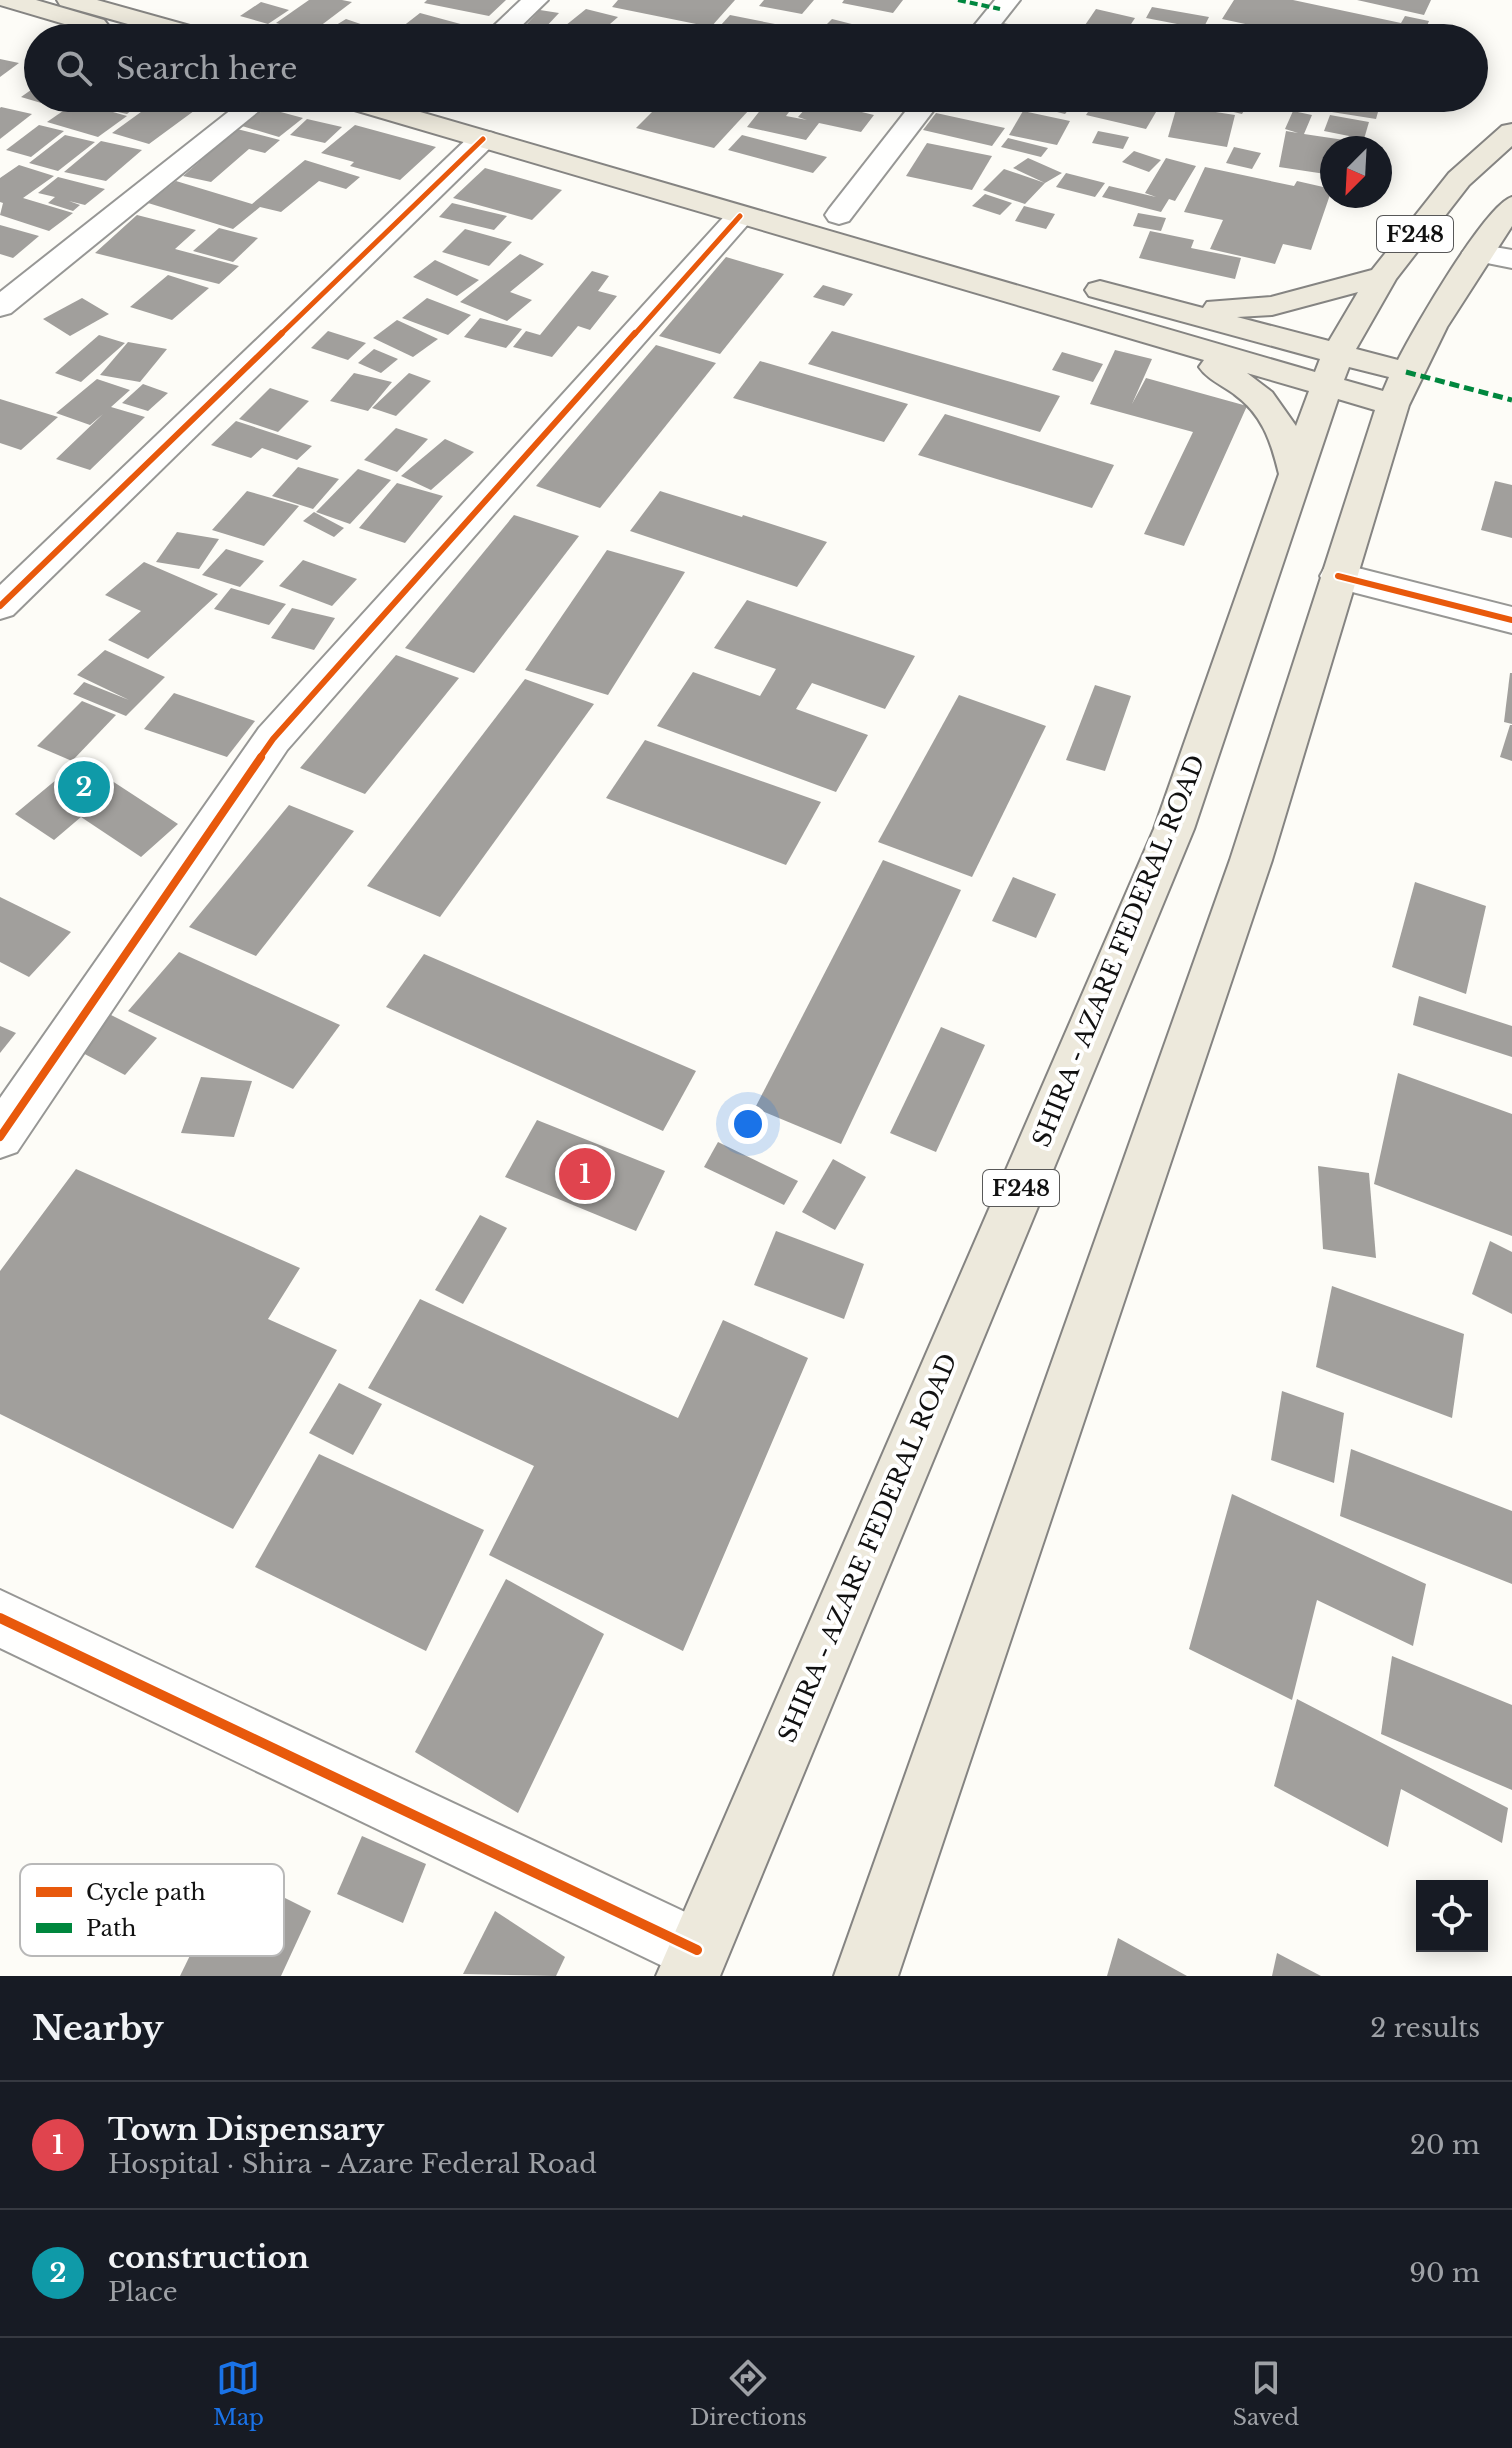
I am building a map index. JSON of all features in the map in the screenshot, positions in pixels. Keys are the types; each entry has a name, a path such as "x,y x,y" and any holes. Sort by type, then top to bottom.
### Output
{"main road":[{"path":"9,0 91,24"},
{"path":"69,0 156,24"},
{"path":"391,112 740,216 1173,326 1400,389"},
{"path":"475,112 986,257"},
{"name":"SHIRA - AZARE FEDERAL ROAD","path":"692,1963 1174,829 1332,370 1383,276 1459,179 1512,132"},
{"name":"F248","path":"866,1976 1251,860 1338,576 1400,389 1477,253 1512,206"},
{"path":"1173,326 1272,306 1383,276"},
{"path":"1074,283 1173,326 1219,369 1270,408 1285,432 1296,474"}],"street":[{"path":"509,24 536,0"},
{"path":"988,24 1008,0"},
{"path":"0,307 244,112"},
{"path":"839,215 919,112"},
{"path":"0,606 483,139"},
{"path":"0,1137 273,739 740,216"},
{"path":"1477,253 1512,259"},
{"path":"1338,576 1512,620"},
{"path":"0,1618 692,1963"}],"building":[{"path":"309,0 352,2 323,24 276,23"},
{"path":"427,0 506,0 489,16 424,3"},
{"path":"618,0 735,0 714,24 696,24 612,7"},
{"path":"764,0 814,0 802,14 759,6"},
{"path":"844,0 903,0 893,13 842,3"},
{"path":"1234,0 1293,0 1401,23 1405,16 1429,21 1428,24 1245,24 1222,19"},
{"path":"1357,0 1431,0 1424,15"},
{"path":"261,2 289,10 268,24 240,16"},
{"path":"1152,7 1209,17 1206,24 1177,24 1146,18"},
{"path":"586,9 618,17 610,24 567,24"},
{"path":"1096,9 1135,18 1131,24 1086,24"},
{"path":"540,10 559,13 549,24 527,24"},
{"path":"420,13 461,24 406,24"},
{"path":"730,15 775,24 722,24"},
{"path":"346,19 361,24 338,24"},
{"path":"832,19 852,24 827,24"},
{"path":"0,59 19,63 0,77"},
{"path":"0,108 32,114 0,139"},
{"path":"62,112 112,112 127,116 98,137 47,122"},
{"path":"141,112 192,112 149,144 112,133"},
{"path":"261,112 281,112 303,118 279,137 242,126"},
{"path":"652,112 747,112 714,148 636,128"},
{"path":"759,112 789,112 786,116 807,120 798,117 802,112 862,112 874,115 861,132 819,123 806,140 747,127"},
{"path":"1022,112 1070,121 1057,145 1009,135"},
{"path":"1088,112 1156,112 1146,129 1086,115"},
{"path":"1175,112 1235,115 1227,147 1168,137"},
{"path":"1293,112 1312,115 1304,134 1320,136 1320,173 1279,167 1286,131 1298,133 1285,129"},
{"path":"1332,112 1378,112 1376,119"},
{"path":"936,113 1005,128 992,146 923,130"},
{"path":"1330,115 1369,122 1365,136 1324,131"},
{"path":"307,119 342,127 325,143 290,135"},
{"path":"39,125 64,131 31,157 6,150"},
{"path":"355,125 436,147 400,180 350,166 354,162 321,153"},
{"path":"237,129 280,140 265,153 249,149 211,182 183,176"},
{"path":"1098,131 1129,137 1123,149 1092,143"},
{"path":"65,135 95,142 58,171 29,163"},
{"path":"742,135 827,157 813,173 728,150"},
{"path":"1008,138 1048,148 1041,157 1001,147"},
{"path":"101,141 142,150 106,181 64,172"},
{"path":"927,143 992,156 972,190 906,176"},
{"path":"1234,147 1261,153 1252,169 1226,163"},
{"path":"1134,151 1161,160 1149,172 1122,162"},
{"path":"1028,158 1062,173 1045,183 1013,168"},
{"path":"1166,158 1196,166 1175,201 1169,199 1161,212 1102,197 1109,186 1156,197 1145,193"},
{"path":"305,160 360,177 346,189 319,181 281,212 260,207 233,229 148,203 176,181 252,204"},
{"path":"19,165 54,176 23,198 73,213 49,231 0,215 3,203 0,202 0,178"},
{"path":"1205,167 1294,186 1297,181 1320,186 1320,208 1325,208 1311,250 1283,244 1275,264 1210,249 1223,220 1184,212"},
{"path":"485,168 562,190 532,220 453,198"},
{"path":"1004,169 1045,183 1025,204 983,190"},
{"path":"1066,173 1105,183 1095,197 1056,187"},
{"path":"58,177 105,189 85,205 69,201 80,205 73,211 48,203 55,197 38,193"},
{"path":"985,194 1012,203 1000,215 972,206"},
{"path":"452,203 507,216 494,230 439,217"},
{"path":"1024,206 1055,214 1046,229 1015,221"},
{"path":"1138,213 1166,218 1161,231 1133,226"},
{"path":"137,215 196,230 175,249 239,266 219,284 95,253"},
{"path":"0,225 39,236 13,258 0,254"},
{"path":"219,228 258,238 233,262 193,251"},
{"path":"465,229 512,242 489,266 442,252"},
{"path":"1150,231 1194,240 1191,248 1241,258 1235,279 1139,258"},
{"path":"520,254 544,264 510,292 532,300 507,321 460,302"},
{"path":"726,257 784,274 720,354 659,336"},
{"path":"435,260 479,280 457,296 413,277"},
{"path":"592,271 609,276 598,291 617,296 590,330 578,326 552,357 513,347 526,331 540,335"},
{"path":"168,275 209,288 172,320 130,307"},
{"path":"823,285 853,294 844,306 813,297"},
{"path":"82,298 109,314 70,336 43,319"},
{"path":"427,298 471,315 448,335 402,318"},
{"path":"480,318 522,329 506,348 464,337"},
{"path":"397,320 438,339 413,357 373,338"},
{"path":"328,331 366,343 348,360 311,348"},
{"path":"832,331 1060,396 1040,432 808,364"},
{"path":"99,335 125,343 81,382 55,373"},
{"path":"128,342 167,349 140,382 100,375"},
{"path":"656,345 716,363 600,508 536,486"},
{"path":"374,349 398,359 381,373 358,363"},
{"path":"1115,350 1152,359 1132,404 1146,378 1247,406 1184,546 1144,534 1193,432 1090,404"},
{"path":"1062,352 1103,364 1093,382 1052,370"},
{"path":"760,361 908,404 884,442 733,398"},
{"path":"354,373 392,382 368,411 330,401"},
{"path":"409,373 431,381 396,416 372,408"},
{"path":"97,379 130,390 111,407 145,417 90,470 56,459 103,414 90,425 56,413"},
{"path":"143,384 168,393 148,411 122,403"},
{"path":"270,388 309,401 278,432 239,419"},
{"path":"0,399 58,417 21,450 0,443"},
{"path":"945,414 1114,465 1092,508 918,455"},
{"path":"236,421 312,446 297,460 262,448 251,458 211,445"},
{"path":"396,428 428,439 397,472 364,460"},
{"path":"445,439 474,452 431,490 401,476"},
{"path":"298,467 339,479 313,509 272,496"},
{"path":"358,469 391,480 350,524 316,512"},
{"path":"1495,481 1512,485 1512,538 1481,530"},
{"path":"397,483 443,496 405,543 359,528"},
{"path":"247,491 299,506 264,546 212,530"},
{"path":"660,491 827,542 797,587 630,531"},
{"path":"314,512 344,528 334,537 303,521"},
{"path":"514,515 579,536 474,673 405,648"},
{"path":"177,532 219,539 199,569 156,562"},
{"path":"226,549 264,561 240,587 202,575"},
{"path":"607,550 685,572 608,695 525,670"},
{"path":"303,560 357,579 332,606 279,586"},
{"path":"144,562 218,594 148,659 108,640 141,611 105,595"},
{"path":"231,588 286,604 269,625 214,609"},
{"path":"747,600 915,656 885,709 812,683 796,709 868,735 836,792 657,726 693,672 760,696 776,669 714,648"},
{"path":"292,608 335,618 314,650 271,638"},
{"path":"105,650 165,677 126,716 73,694 84,682 129,700 77,675"},
{"path":"396,655 459,678 365,794 300,768"},
{"path":"1512,673 1512,724 1504,722"},
{"path":"525,679 594,704 440,917 367,886"},
{"path":"1095,685 1131,696 1105,771 1066,760"},
{"path":"174,693 255,721 227,757 144,729"},
{"path":"959,695 1046,726 972,877 878,842"},
{"path":"82,701 116,715 72,761 37,746"},
{"path":"1512,725 1512,761 1500,757"},
{"path":"645,740 821,802 786,865 606,798"},
{"path":"80,760 178,824 141,857 81,817 54,840 15,814"},
{"path":"289,805 354,831 256,956 189,927"},
{"path":"883,860 961,890 841,1144 755,1108"},
{"path":"1013,877 1056,894 1036,938 992,921"},
{"path":"1415,882 1486,906 1466,994 1392,967"},
{"path":"0,897 71,932 29,977 0,962"},
{"path":"179,952 340,1025 293,1089 128,1011"},
{"path":"424,954 696,1071 663,1131 386,1007"},
{"path":"1419,996 1512,1026 1512,1057 1413,1025"},
{"path":"107,1013 157,1038 125,1075 75,1049"},
{"path":"0,1026 16,1033 0,1053"},
{"path":"941,1027 985,1045 936,1152 890,1133"},
{"path":"1398,1073 1512,1114 1512,1236 1374,1184"},
{"path":"201,1077 252,1081 234,1137 181,1133"},
{"path":"537,1120 665,1171 636,1231 505,1177"},
{"path":"718,1142 798,1181 784,1205 704,1167"},
{"path":"833,1159 866,1177 835,1230 802,1212"},
{"path":"1318,1166 1369,1173 1376,1258 1323,1249"},
{"path":"76,1169 300,1268 268,1319 337,1350 233,1529 0,1414 0,1271"},
{"path":"480,1215 507,1228 463,1304 435,1290"},
{"path":"776,1231 864,1264 844,1319 754,1285"},
{"path":"1490,1241 1512,1252 1512,1314 1472,1294"},
{"path":"1332,1286 1464,1334 1452,1418 1316,1367"},
{"path":"420,1299 678,1418 723,1320 808,1358 683,1651 489,1555 534,1466 368,1388"},
{"path":"339,1383 382,1404 353,1455 309,1433"},
{"path":"1282,1391 1344,1413 1334,1483 1271,1460"},
{"path":"1351,1449 1512,1511 1512,1584 1340,1516"},
{"path":"319,1454 484,1530 426,1651 255,1567"},
{"path":"1232,1494 1426,1584 1413,1646 1317,1600 1292,1700 1189,1649"},
{"path":"506,1579 604,1634 518,1813 415,1752"},
{"path":"1392,1656 1512,1705 1512,1790 1381,1734"},
{"path":"1297,1699 1508,1808 1502,1843 1401,1789 1388,1847 1274,1786"},
{"path":"362,1836 426,1864 403,1923 337,1894"},
{"path":"284,1898 311,1911 281,1976 180,1976 190,1956 284,1956"},
{"path":"495,1911 565,1957 556,1976 463,1974"},
{"path":"1118,1938 1187,1976 1107,1976"},
{"path":"1277,1953 1321,1976 1272,1976"}],"marked path":[{"path":"958,0 1000,9"},
{"path":"1406,372 1512,400"}],"cycle path":[{"path":"0,606 483,139"},
{"path":"0,1137 273,739 740,216"},
{"path":"1338,576 1512,620"},
{"path":"0,1618 697,1950"}],"place":[{"name":"construction","path":"84,787"},
{"name":"Town Dispensary","path":"585,1174"}]}
